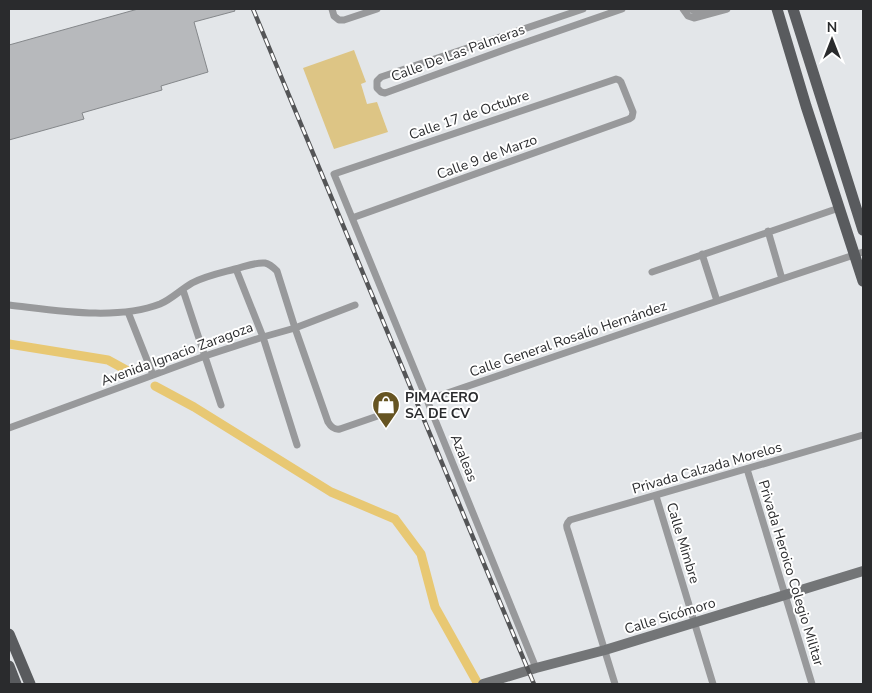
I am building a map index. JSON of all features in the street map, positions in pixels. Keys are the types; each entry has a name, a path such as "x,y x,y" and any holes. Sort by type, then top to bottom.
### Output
{"main road":[{"path":"776,9 839,208 859,253 863,281"},
{"path":"793,9 863,230"},
{"path":"9,634 30,684"},
{"path":"9,666 16,684"}],"street":[{"path":"333,12 339,20 344,20 377,9"},
{"name":"Calle De Las Palmeras","path":"583,9 381,77 376,81 377,88 385,93 622,9"},
{"path":"683,9 688,16 694,18 727,9"},
{"path":"691,9 697,12 708,9"},
{"path":"510,34 515,46"},
{"name":"Calle 9 de Marzo","path":"352,218 629,120 633,112 621,82 616,79 611,81"},
{"name":"Calle 17 de Octubre","path":"334,174 611,81"},
{"name":"Azaleas","path":"334,174 536,668"},
{"path":"652,272 839,208"},
{"path":"768,232 782,279"},
{"name":"Calle General Rosalío Hernández","path":"428,400 859,253"},
{"path":"702,254 717,301"},
{"path":"9,305 62,311 108,313 137,311 172,298 191,284 204,278 260,263 271,265 277,271 328,422 334,429 340,429 395,410"},
{"path":"236,269 262,337 297,445"},
{"path":"182,290 221,405"},
{"name":"Avenida Ignacio Zaragoza","path":"9,428 205,356 295,328 355,305"},
{"path":"128,312 153,375"},
{"name":"Privada Calzada Morelos","path":"605,650 566,525 570,520 863,435"},
{"name":"Privada Heroico Colegio Militar","path":"747,469 812,684"},
{"name":"Calle Mimbre","path":"656,496 713,684"},
{"name":"Calle Sicómoro","path":"483,684 605,650 863,572"},
{"path":"605,650 614,684"}],"shaded area":[{"path":"354,50 366,82 361,84 367,104 377,102 388,132 334,149 303,68"}],"building":[{"path":"138,9 234,9 235,11 194,22 208,72 161,86 162,90 82,113 84,119 9,140 9,45"}],"waterway":[{"path":"9,344 108,360 128,371"},
{"path":"155,386 194,407 331,492 395,519 421,554 435,607 478,684"}],"railway":[{"path":"253,9 534,684"}],"place":[{"name":"PIMACERO SA DE CV","path":"386,429"}]}
